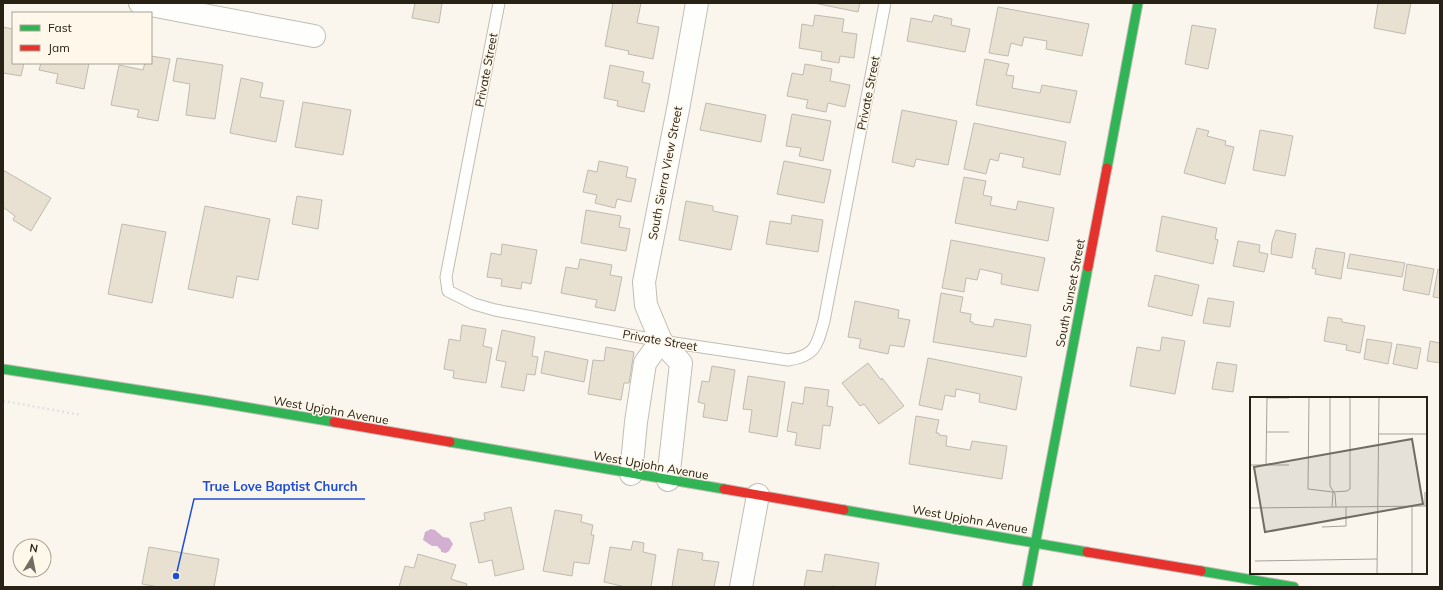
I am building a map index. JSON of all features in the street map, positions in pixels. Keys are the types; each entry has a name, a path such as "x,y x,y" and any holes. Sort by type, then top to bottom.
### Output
{"main road":[{"name":"South Sunset Street","path":"1027,587 1138,3"},
{"name":"West Upjohn Avenue","path":"3,369 209,402 1294,587"}],"street":[{"path":"140,3 314,36"},
{"name":"South Sierra View Street","path":"668,480 681,363 661,341 646,305 644,282 679,104 696,3"},
{"path":"631,474 636,422 645,363 661,341"},
{"path":"741,587 758,495"}],"lane":[{"name":"Private Street","path":"499,3 446,277 448,290 474,304 495,310 661,341 788,360 801,358 810,353 815,347 824,321 885,3"}],"path":[{"path":"3,401 80,415"}],"shaded area":[{"path":"431,529 435,530 443,537 449,538 453,544 449,551 446,553 441,552 437,546 432,546 423,540 425,532"}],"building":[{"path":"415,3 442,3 439,23 412,18"},
{"path":"613,3 641,3 637,23 659,27 653,59 628,54 629,51 605,46"},
{"path":"814,3 860,3 858,12"},
{"path":"1378,3 1411,3 1405,34 1374,28"},
{"path":"998,7 1089,24 1082,56 1046,49 1047,41 1024,37 1022,46 1011,43 1008,56 989,53"},
{"path":"815,15 844,19 842,32 857,34 854,58 840,56 839,63 821,60 822,52 799,48 802,24 813,26"},
{"path":"934,15 952,19 951,25 970,29 965,52 907,41 911,18 932,22"},
{"path":"1192,25 1216,29 1208,69 1185,64"},
{"path":"3,27 12,29 12,64 24,64 21,76 3,73"},
{"path":"152,56 170,59 158,121 137,117 139,110 111,105 119,65 143,70 145,64 152,64"},
{"path":"177,58 223,65 215,119 186,115 190,84 173,81"},
{"path":"985,59 1009,64 1006,75 1014,76 1012,88 1040,93 1042,85 1077,91 1070,123 976,105"},
{"path":"41,64 89,64 84,89 56,83 58,74 39,70"},
{"path":"805,64 832,69 830,81 850,85 845,107 828,103 826,112 806,108 808,100 787,96 792,73 803,75"},
{"path":"610,65 644,72 642,82 650,84 644,112 617,106 618,101 604,98"},
{"path":"241,78 263,83 260,97 284,101 276,142 230,133"},
{"path":"303,102 351,110 343,155 295,147"},
{"path":"706,103 766,115 761,142 700,130"},
{"path":"902,110 957,121 948,165 916,159 914,167 892,162"},
{"path":"792,114 831,121 823,161 799,156 801,148 786,146"},
{"path":"974,123 1066,142 1060,175 1022,167 1024,158 1000,153 998,161 990,159 986,174 964,169"},
{"path":"1197,128 1209,131 1207,136 1226,141 1225,145 1234,147 1225,184 1184,173"},
{"path":"1260,130 1293,136 1285,176 1253,170"},
{"path":"599,161 628,167 626,177 636,179 631,202 617,199 615,208 595,203 597,195 583,192 588,170 597,172"},
{"path":"784,161 831,170 824,203 777,194"},
{"path":"3,170 51,198 31,231 13,220 15,216 3,207"},
{"path":"964,177 986,181 983,195 992,197 990,205 1016,210 1018,201 1054,208 1048,241 955,223"},
{"path":"297,196 322,200 318,229 292,224"},
{"path":"686,201 713,206 713,211 738,216 731,250 679,240"},
{"path":"205,206 270,219 258,280 237,276 233,298 188,289"},
{"path":"586,210 621,216 619,227 630,229 626,251 581,243"},
{"path":"792,215 823,220 818,252 766,244 770,221 791,224"},
{"path":"1162,216 1217,228 1215,239 1218,240 1213,264 1156,251"},
{"path":"122,224 166,232 152,303 108,294"},
{"path":"1276,230 1296,234 1292,258 1271,254 1272,242"},
{"path":"951,240 1045,258 1038,291 1001,284 1002,274 980,269 977,280 966,278 964,292 942,288"},
{"path":"1238,241 1260,245 1259,252 1268,254 1264,272 1233,266"},
{"path":"502,244 537,250 531,284 522,282 521,289 501,286 502,279 487,277 491,253 501,255"},
{"path":"1316,248 1345,253 1341,279 1315,274 1316,269 1312,268"},
{"path":"1350,254 1405,263 1402,277 1347,268"},
{"path":"580,259 612,265 610,275 622,277 615,311 595,307 597,300 561,293 566,267 578,269"},
{"path":"1407,264 1434,269 1429,295 1403,290"},
{"path":"1438,269 1440,270 1440,298 1433,297"},
{"path":"1155,275 1199,285 1192,316 1148,306"},
{"path":"941,293 963,297 960,312 971,314 970,322 973,322 973,324 993,327 995,319 1031,325 1026,357 933,342"},
{"path":"1208,298 1234,302 1230,327 1203,323"},
{"path":"855,301 899,310 898,318 910,320 904,347 890,345 888,354 859,348 861,339 848,337"},
{"path":"1328,317 1342,319 1342,322 1365,326 1360,353 1346,350 1347,345 1324,341"},
{"path":"462,325 486,329 483,346 492,348 486,383 453,378 454,371 444,369 449,339 460,341"},
{"path":"502,330 535,337 532,356 538,357 535,375 527,374 524,391 501,387 506,362 496,360"},
{"path":"1162,337 1185,341 1175,394 1130,386 1137,347 1160,351"},
{"path":"1367,339 1392,343 1388,364 1364,359"},
{"path":"1430,341 1440,343 1440,363 1427,361"},
{"path":"1397,344 1421,348 1417,369 1393,364"},
{"path":"606,347 634,352 629,383 624,383 621,400 588,394 593,360 604,361"},
{"path":"545,351 588,360 584,382 541,373"},
{"path":"928,358 1022,377 1016,410 979,402 980,394 956,389 955,397 945,395 942,410 919,405"},
{"path":"1217,362 1237,365 1233,392 1212,389"},
{"path":"868,363 904,406 879,424 864,404 860,406 842,383"},
{"path":"712,366 735,370 727,421 703,417 705,404 698,402 702,381 709,382"},
{"path":"748,376 785,382 777,437 749,432 752,410 743,409"},
{"path":"805,387 829,390 827,406 833,407 830,426 823,425 820,449 795,445 797,433 787,431 792,402 803,404"},
{"path":"916,416 939,420 936,433 947,436 946,446 970,450 972,441 1007,446 1002,479 909,464"},
{"path":"511,507 524,569 495,576 492,560 479,563 470,523 485,520 484,513"},
{"path":"555,510 582,515 581,522 593,525 591,535 594,535 589,564 574,562 572,576 543,571"},
{"path":"633,541 644,543 643,552 656,555 651,587 626,587 604,582 610,547 631,550"},
{"path":"149,547 219,559 214,587 159,587 142,584"},
{"path":"678,549 703,553 702,560 719,562 714,587 672,587"},
{"path":"418,554 456,565 451,579 467,584 466,587 399,587 405,566 414,568"},
{"path":"825,554 879,563 875,587 804,587 807,570 822,572"}],"traffic: fast":[{"path":"1107,168 1138,3"},
{"path":"1027,587 1088,267"},
{"path":"3,369 334,422"},
{"path":"450,442 724,489"},
{"path":"844,510 1087,552"},
{"path":"1201,571 1294,587"}],"traffic: jam":[{"path":"1088,267 1107,168"},
{"path":"334,422 450,442"},
{"path":"724,489 844,510"},
{"path":"1087,552 1201,571"}],"place":[{"name":"True Love Baptist Church","path":"176,576"}]}
